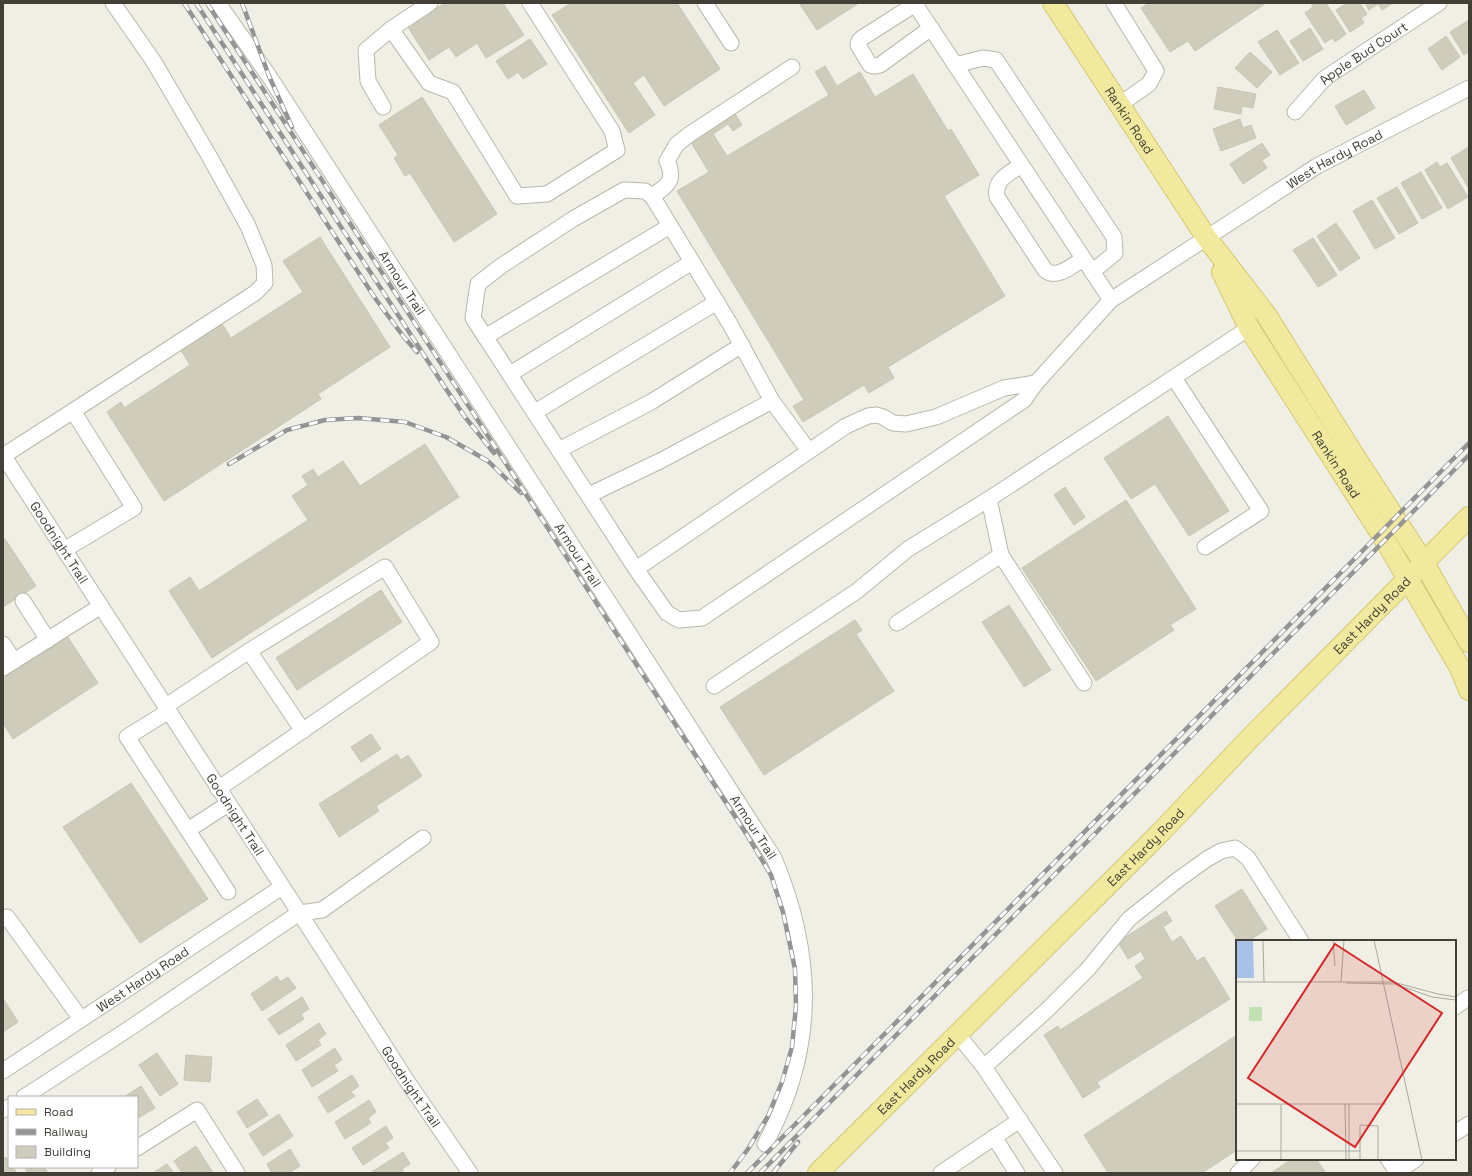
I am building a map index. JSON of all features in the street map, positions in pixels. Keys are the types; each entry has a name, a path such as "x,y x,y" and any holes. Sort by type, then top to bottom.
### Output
{"main road":[{"name":"Rankin Road","path":"1053,3 1206,238 1267,316 1352,452 1424,563 1469,642"},
{"name":"Rankin Road","path":"1206,238 1249,328 1385,540 1460,668 1469,690"},
{"name":"East Hardy Road","path":"818,1173 1158,834 1253,735 1469,517"}],"street":[{"path":"3,456 255,293 266,283 264,265 248,226 154,62 113,3"},
{"name":"Armour Trail","path":"218,3 269,76 774,858 786,888 798,932 804,974 805,1002 802,1038 793,1082 782,1110 765,1144"},
{"path":"383,107 368,81 366,50 390,29 430,3"},
{"path":"390,29 429,83 453,92 517,196 547,194 617,150 612,131 530,3"},
{"path":"705,3 731,43"},
{"path":"1114,3 1156,71 1149,84 1119,105"},
{"name":"Apple Bud Court","path":"1295,112 1325,78 1439,3"},
{"path":"931,28 880,65 870,65 858,45 862,38 916,4 1111,300"},
{"path":"955,65 983,58 996,60 1114,237 1115,252 1092,272"},
{"path":"792,67 677,144 667,161 671,171 670,178 666,185 652,196 717,302 772,401 809,451"},
{"name":"West Hardy Road","path":"652,196 645,191 624,190 573,219 501,266 478,284 473,318 636,569 667,613 679,620 702,618 1024,400 1036,383 1111,300 1317,166 1469,88"},
{"path":"1021,165 1000,181 996,190 997,197 1040,263 1048,273 1054,274 1083,259"},
{"path":"485,336 670,226"},
{"path":"510,374 692,262"},
{"path":"535,412 717,302"},
{"path":"714,686 857,591 908,549 989,499 1249,328"},
{"path":"559,450 651,402 742,345"},
{"path":"1174,378 1261,511 1205,546"},
{"path":"636,569 846,426 868,416 883,417 893,423 906,424 936,417 1004,388 1036,383"},
{"path":"589,495 662,460 772,401"},
{"path":"64,550 134,508 73,412"},
{"name":"Goodnight Trail","path":"3,456 405,1078 470,1173"},
{"path":"989,499 1001,555 1084,683"},
{"path":"897,623 1001,555"},
{"path":"218,789 430,642 385,567 248,651 127,737 228,892"},
{"path":"23,601 48,640"},
{"path":"3,644 9,665 101,606"},
{"path":"248,651 303,731"},
{"path":"188,830 228,804"},
{"path":"26,1096 130,1028 299,913 322,910 423,838"},
{"path":"984,1067 1048,1009 1088,969 1129,919 1179,879 1221,851 1235,848 1248,858 1300,940"},
{"name":"West Hardy Road","path":"3,1071 282,887"},
{"path":"3,919 7,917 81,1019"},
{"path":"1456,1006 1468,998 1469,999"},
{"path":"958,1035 984,1067 1055,1173"},
{"path":"138,1147 197,1110 236,1173"},
{"path":"941,1173 1020,1120"},
{"path":"1456,1132 1469,1124"},
{"path":"994,1137 1017,1173"},
{"path":"1238,1173 1251,1160"},
{"path":"1389,1160 1398,1172 1415,1160"}],"building":[{"path":"445,3 503,3 524,35 486,58 477,43 456,57 449,47 429,60 408,27"},
{"path":"571,3 677,3 720,69 664,106 644,75 633,83 655,115 629,133 552,15"},
{"path":"799,3 859,3 817,30"},
{"path":"1149,3 1266,3 1195,51 1188,41 1170,52 1141,8"},
{"path":"1311,3 1326,3 1346,34 1335,42 1332,38 1325,43 1305,13 1313,7"},
{"path":"1347,3 1360,3 1367,14 1361,18 1364,23 1350,32 1336,10"},
{"path":"1365,3 1393,3 1382,10 1378,4 1369,10"},
{"path":"1469,20 1469,52 1464,55 1450,32"},
{"path":"1310,28 1323,49 1303,61 1290,41"},
{"path":"1277,30 1299,63 1280,75 1258,42"},
{"path":"1446,36 1460,57 1442,70 1428,49"},
{"path":"530,39 547,64 523,79 518,72 508,79 496,61"},
{"path":"1250,52 1272,72 1257,88 1235,68"},
{"path":"825,66 837,86 860,72 875,97 913,74 948,131 951,129 979,175 944,196 1005,296 888,367 894,378 869,393 864,385 803,422 793,406 804,400 677,191 709,172 689,139 734,112 742,125 733,131 728,124 713,134 727,156 829,95 815,72"},
{"path":"1218,87 1256,94 1253,108 1242,106 1241,114 1214,109"},
{"path":"1364,90 1375,108 1346,125 1335,106"},
{"path":"422,97 497,214 454,242 410,173 405,176 394,158 398,155 379,125"},
{"path":"1240,119 1243,128 1251,125 1256,138 1221,151 1213,129"},
{"path":"1262,143 1270,155 1262,160 1267,168 1243,184 1230,164"},
{"path":"1469,147 1469,189 1451,158"},
{"path":"1437,162 1440,167 1447,163 1468,197 1448,209 1425,170"},
{"path":"1421,172 1442,208 1422,219 1401,183"},
{"path":"1397,187 1418,223 1399,234 1377,198"},
{"path":"1372,200 1395,238 1375,249 1353,211"},
{"path":"1336,223 1360,258 1340,271 1317,236"},
{"path":"320,237 390,347 318,394 321,399 164,501 107,412 121,402 124,408 190,365 179,347 220,321 231,338 303,292 283,261"},
{"path":"1313,238 1337,275 1318,287 1293,250"},
{"path":"1168,416 1229,511 1189,536 1155,484 1131,499 1104,458"},
{"path":"425,444 459,497 212,658 169,591 190,577 199,591 308,520 292,496 308,485 302,476 313,469 318,477 343,461 360,486"},
{"path":"1065,487 1085,517 1074,525 1054,495"},
{"path":"1126,500 1196,609 1170,625 1174,630 1096,681 1022,568"},
{"path":"5,539 36,586 3,607 3,540"},
{"path":"381,590 402,622 297,690 276,658"},
{"path":"1009,605 1051,670 1024,687 982,622"},
{"path":"855,620 862,630 856,634 894,691 764,775 720,707"},
{"path":"67,636 98,683 13,739 3,723 3,678"},
{"path":"371,734 381,749 361,762 351,747"},
{"path":"397,754 401,760 408,755 422,776 376,806 379,811 339,837 319,804"},
{"path":"131,783 208,899 140,943 63,827"},
{"path":"1242,889 1267,929 1250,940 1237,940 1215,906"},
{"path":"1166,911 1172,921 1163,927 1172,942 1181,936 1197,961 1204,957 1230,999 1097,1082 1100,1087 1083,1098 1044,1035 1058,1026 1060,1030 1143,978 1135,966 1145,959 1141,951 1128,959 1118,942"},
{"path":"277,976 280,982 288,977 296,988 262,1011 251,994"},
{"path":"302,997 309,1009 301,1014 304,1019 279,1035 268,1019"},
{"path":"3,998 18,1022 3,1032"},
{"path":"319,1023 326,1034 318,1040 321,1045 296,1061 286,1045"},
{"path":"1236,1036 1236,1151 1202,1173 1108,1173 1084,1135"},
{"path":"335,1048 342,1060 334,1065 338,1071 312,1087 302,1070"},
{"path":"157,1053 178,1084 160,1096 139,1065"},
{"path":"186,1055 212,1057 210,1082 184,1080"},
{"path":"352,1075 359,1086 351,1092 355,1096 328,1113 318,1097"},
{"path":"141,1086 155,1108 138,1118 138,1096 126,1096"},
{"path":"257,1099 268,1115 247,1128 237,1112"},
{"path":"369,1100 376,1112 368,1118 371,1123 345,1139 335,1122"},
{"path":"279,1114 293,1136 263,1156 249,1134"},
{"path":"386,1126 393,1138 385,1143 389,1148 363,1165 352,1148"},
{"path":"196,1146 213,1173 182,1173 174,1161"},
{"path":"290,1149 300,1166 289,1173 272,1173 267,1164"},
{"path":"403,1152 410,1164 402,1169 404,1173 370,1173"},
{"path":"6,1157 8,1160 8,1168 14,1168 17,1173 3,1173 3,1160"},
{"path":"1290,1160 1317,1160 1326,1173 1271,1173"},
{"path":"167,1164 174,1173 153,1173"},
{"path":"25,1168 45,1168 48,1173 28,1173"}],"railway":[{"path":"184,3 375,298 403,336 417,352"},
{"path":"196,3 444,386 465,417 494,453"},
{"path":"207,3 747,835 771,875 783,912 795,969 796,1006 792,1047 782,1082 768,1116 748,1149 730,1173"},
{"path":"242,3 269,76 292,127"},
{"path":"229,464 287,430 325,420 358,418 405,422 446,437 488,461 521,493"},
{"path":"747,1173 1469,443"},
{"path":"760,1173 1469,455"},
{"path":"773,1173 798,1142"}]}
